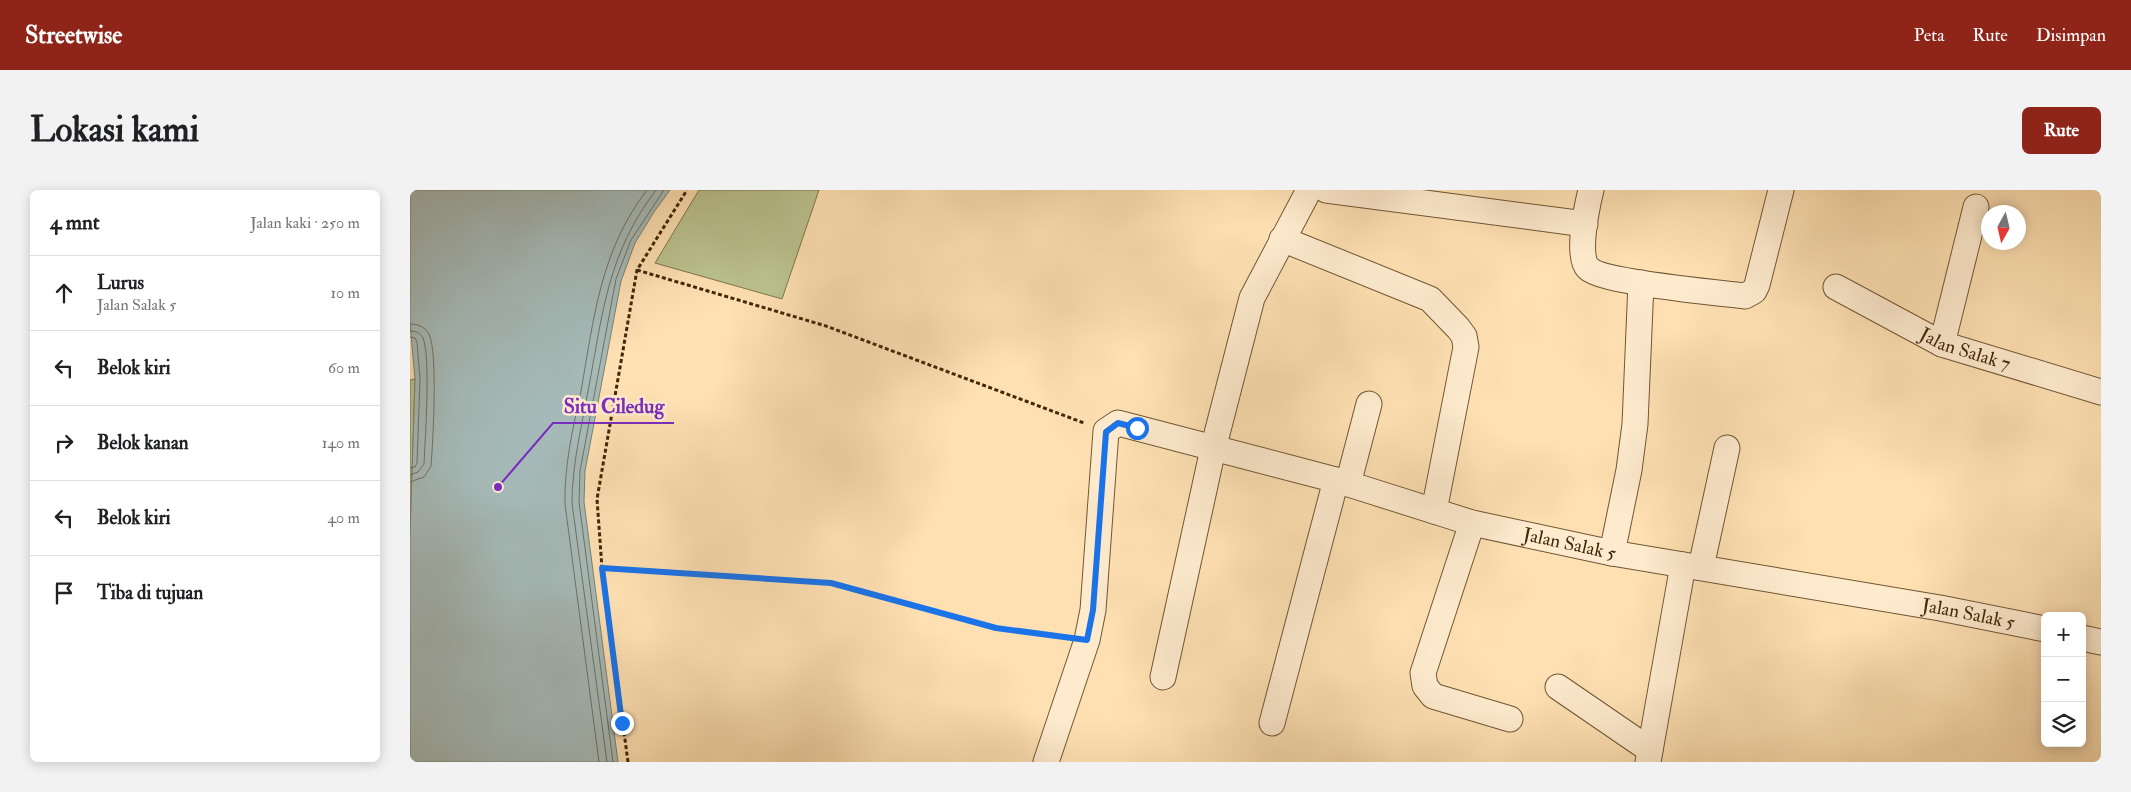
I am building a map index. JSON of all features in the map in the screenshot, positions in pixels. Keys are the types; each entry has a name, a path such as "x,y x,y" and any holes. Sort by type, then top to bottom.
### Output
{"street":[{"path":"1163,677 1213,449 1252,298 1309,190"},
{"path":"1326,190 1585,224"},
{"path":"1591,190 1585,224 1583,259 1587,268 1596,274 1641,283 1745,296 1754,291 1781,190"},
{"path":"1942,344 1976,207"},
{"path":"1282,239 1430,299 1464,336 1466,347 1434,511"},
{"path":"1612,553 1629,470 1635,424 1641,283"},
{"name":"Jalan Salak 7","path":"1836,287 1942,344 2101,392"},
{"path":"1272,723 1342,482 1369,404"},
{"name":"Jalan Salak 5","path":"1106,432 1118,423 1342,482 1472,523 1612,553 1940,608 2041,629"},
{"path":"1046,762 1087,640 1093,610 1106,432"},
{"path":"1558,687 1649,756 1692,566 1727,448"},
{"path":"1472,523 1423,673 1425,686 1434,696 1510,719"},
{"path":"2086,639 2101,642"}],"path":[{"path":"628,762 602,568 598,499 637,270 687,190"},
{"path":"637,270 826,326 1106,432"},
{"path":"602,568 831,583 996,628 1087,640"}],"green space":[{"path":"699,190 819,190 782,299 655,263"},
{"path":"415,379 410,538 410,380"}],"water":[{"path":"410,190 670,190 635,243 621,281 585,471 584,502 618,762 410,762 410,538 415,379 410,323"}],"place":[{"name":"Situ Ciledug","path":"498,487"}],"route":[{"path":"622,723 602,568 831,583 996,628 1087,640 1093,610 1106,432 1113,424 1118,423 1137,428"}]}
